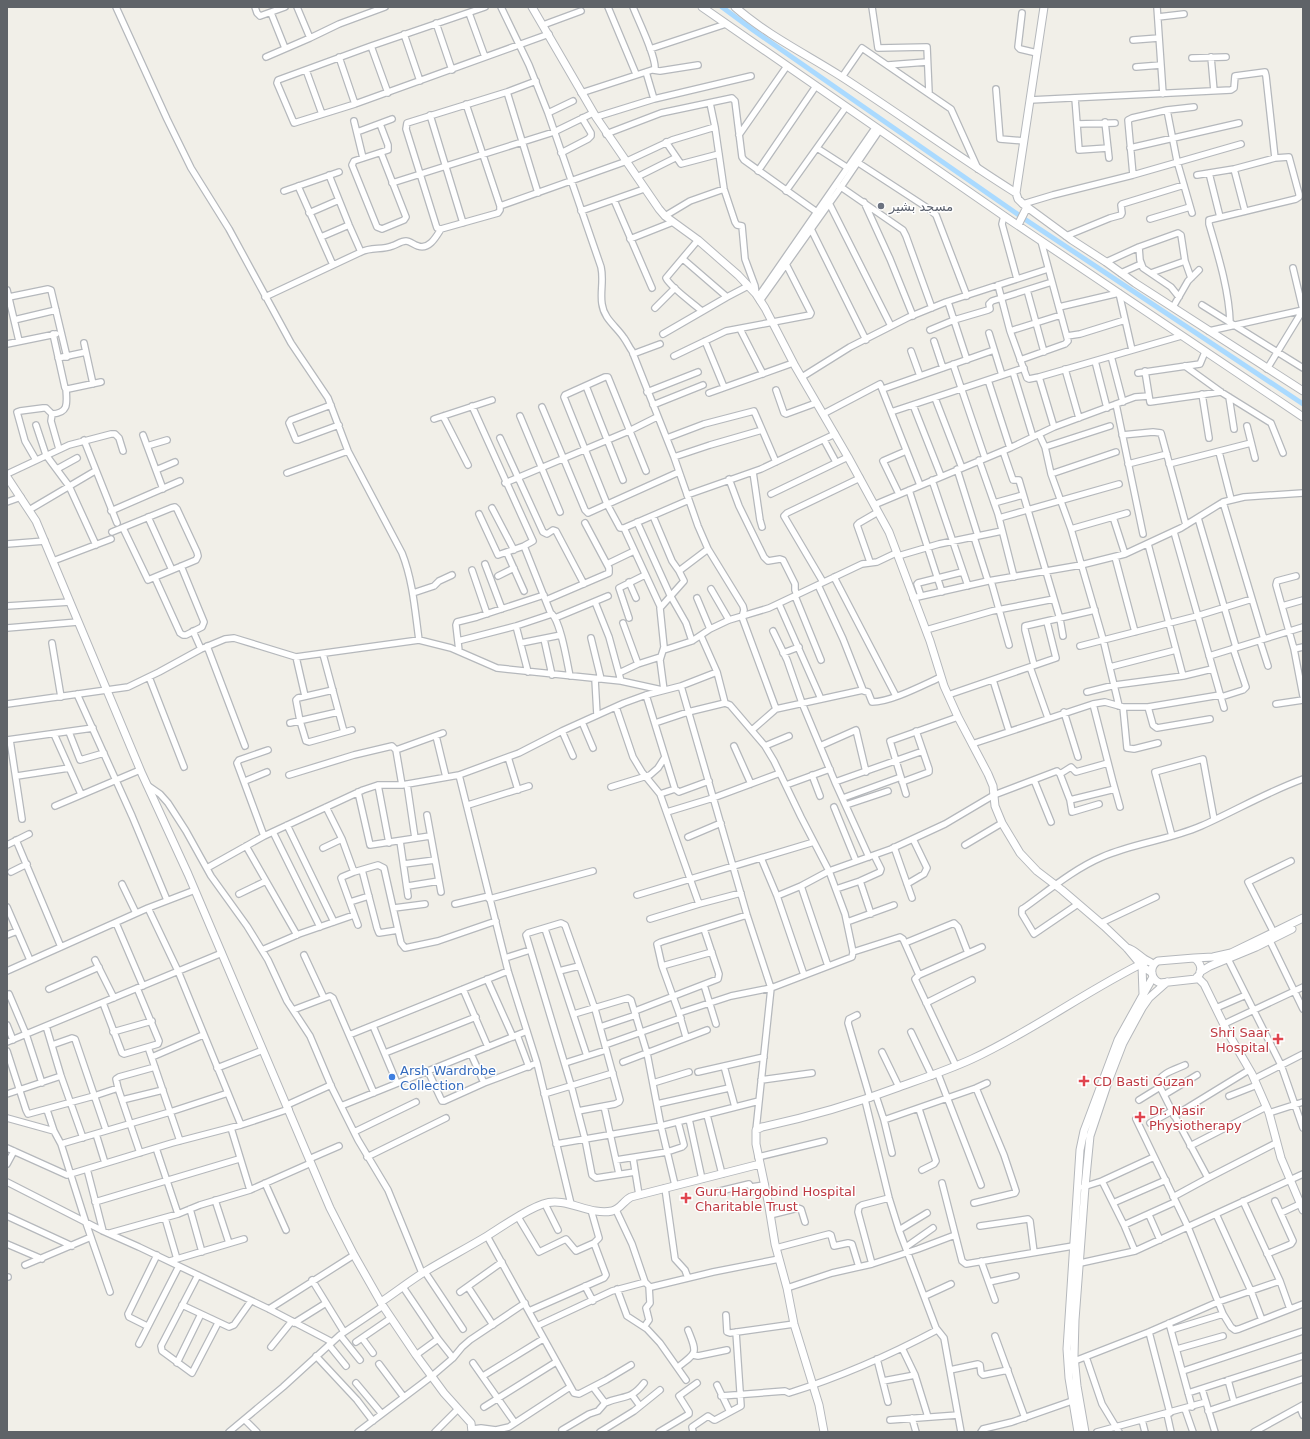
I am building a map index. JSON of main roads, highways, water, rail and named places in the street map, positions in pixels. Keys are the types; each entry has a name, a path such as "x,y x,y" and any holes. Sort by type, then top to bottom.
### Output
{"waterway":[{"path":"722,7 1023,218 1303,404"}],"place":[{"name":"مسجد بشیر","path":"881,206"},
{"name":"Shri Saar Hospital","path":"1278,1039"},
{"name":"Arsh Wardrobe Collection","path":"392,1077"},
{"name":"CD Basti Guzan","path":"1084,1081"},
{"name":"Dr. Nasir Physiotherapy","path":"1140,1117"},
{"name":"Guru Hargobind Hospital Charitable Trust","path":"686,1198"}]}
